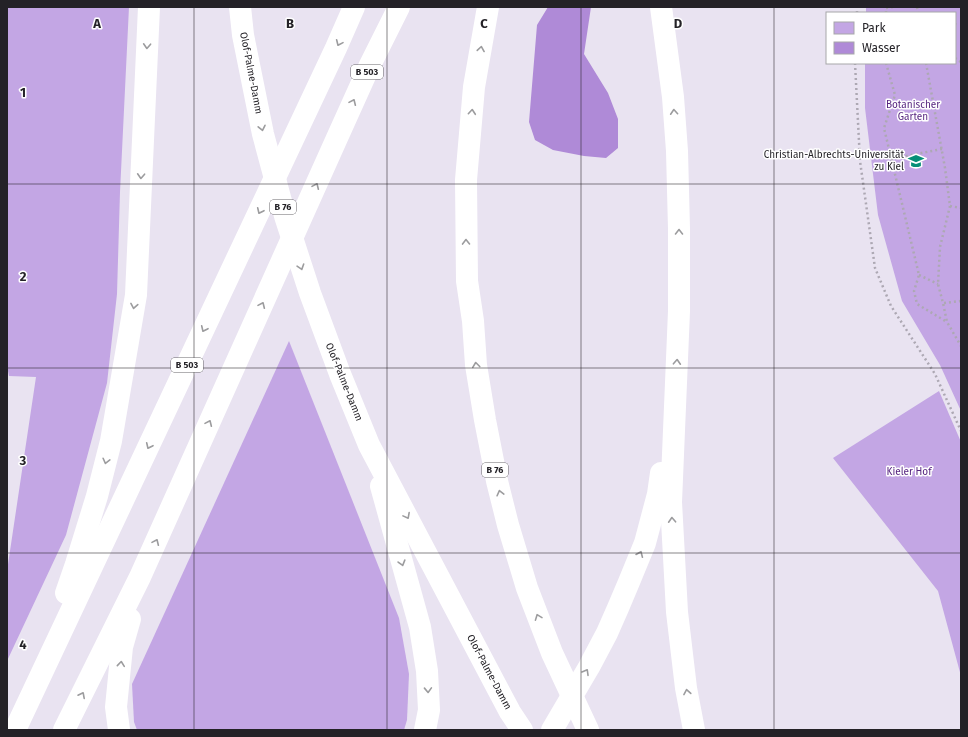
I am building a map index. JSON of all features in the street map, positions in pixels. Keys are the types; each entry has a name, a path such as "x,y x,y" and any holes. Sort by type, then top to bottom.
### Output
{"highway":[{"path":"17,727 76,564 97,496 111,441 136,295 149,7"},
{"name":"Olof-Palme-Damm","path":"240,7 243,35 263,134 285,216 310,293 340,374 369,445 516,721"},
{"name":"B 503","path":"17,727 354,7"},
{"name":"B 503","path":"64,730 140,578 369,67 399,7"},
{"name":"B 76","path":"488,7 474,87 466,180 467,281 473,321 476,365 497,481 508,525 527,588 552,653 588,730"},
{"path":"660,7 673,97 677,150 679,229 679,311 671,502 677,604 686,688 694,730"},
{"path":"552,730 589,668 607,633 645,543 658,494 675,401"},
{"path":"369,445 420,627 427,671 429,710 425,730"},
{"path":"119,730 116,707 122,647 140,578"}],"path":[{"path":"886,12 886,8 893,7"},
{"path":"855,64 860,161 875,268 891,306 935,374 961,431"},
{"path":"886,64 895,95 884,128 919,275 914,291 917,304 947,322"},
{"path":"926,64 942,149 950,206 940,247 938,284 947,322 961,346"},
{"path":"891,159 942,149"},
{"path":"950,206 961,208"},
{"path":"919,275 938,284"},
{"path":"943,303 961,301"}],"green space":[{"path":"7,7 129,7 120,192 117,294 107,383 66,535 7,661 7,571 36,377 9,376 7,366"},
{"name":"Botanischer Garten","path":"866,7 961,7 961,411 940,365 902,301 878,215 865,108 865,64 956,64 956,12 866,12"},
{"path":"289,341 399,618 409,674 407,720 404,730 137,730 134,722 132,684"},
{"name":"Kieler Hof","path":"939,391 961,442 961,676 938,591 833,458"}],"water":[{"path":"548,7 591,7 584,54 608,93 618,119 618,148 606,158 584,156 553,150 535,140 529,122 537,25"}],"place":[{"name":"Christian-Albrechts-Universität zu Kiel","path":"916,161"}]}
